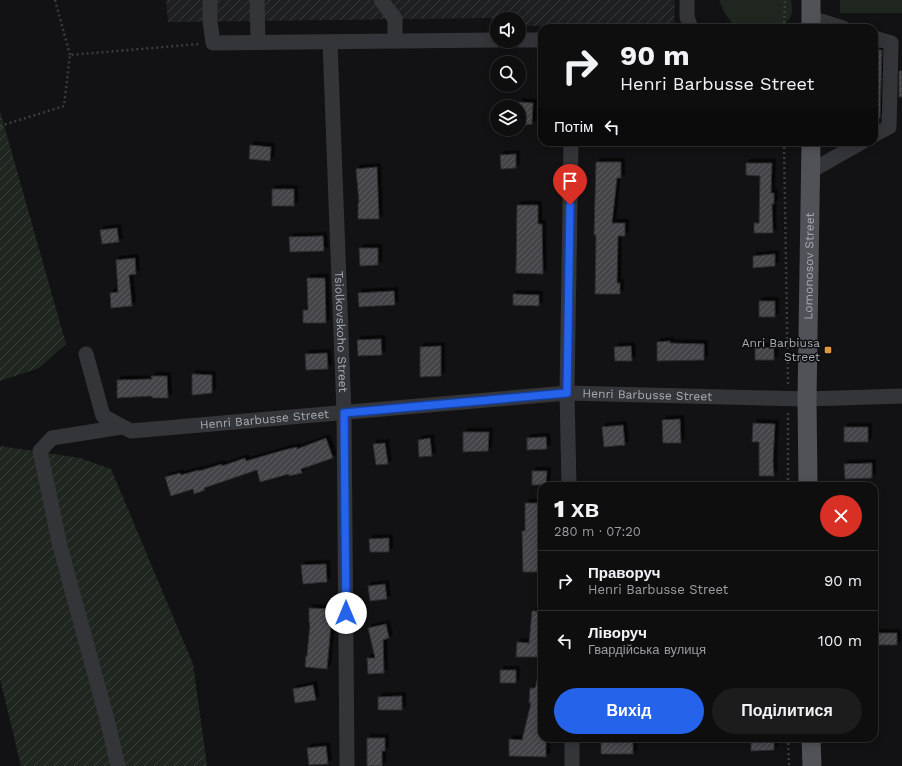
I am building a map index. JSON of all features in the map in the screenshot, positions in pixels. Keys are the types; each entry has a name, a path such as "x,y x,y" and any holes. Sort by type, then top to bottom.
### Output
{"main road":[{"name":"Lomonosov Street","path":"808,482 807,399 811,146"},
{"path":"811,742 812,766"}],"street":[{"path":"210,0 210,21 213,43 490,40"},
{"path":"257,0 258,42"},
{"path":"381,0 395,19 395,40"},
{"path":"687,0 687,17 690,24"},
{"path":"811,15 833,24"},
{"path":"878,39 891,43 889,127 878,133"},
{"path":"526,40 538,40"},
{"name":"Tsiolkovskoho Street","path":"330,42 344,413 347,766"},
{"path":"569,482 567,393 571,146"},
{"path":"811,171 855,146"},
{"name":"Henri Barbusse Street","path":"86,354 103,416 130,431 567,393 807,399 902,396"},
{"path":"118,766 108,723 60,546 40,450 52,438 122,427"},
{"path":"572,742 572,766"}],"path":[{"path":"0,126 64,106 70,55 55,0"},
{"path":"784,0 784,24"},
{"path":"70,55 213,43"},
{"path":"784,146 788,482"},
{"path":"788,742 788,766"}],"shaded area":[{"path":"166,0 675,0 674,24 538,24 538,26 526,26 526,12 490,12 489,18 168,22"},
{"path":"719,0 791,0 792,7 792,14 784,24 733,24 724,12"},
{"path":"840,0 902,0 902,13 840,13"},
{"path":"0,111 66,344 39,368 0,381"},
{"path":"0,446 80,458 111,469 193,664 207,766 21,766 0,679"}],"building":[{"path":"878,50 882,50 880,118 878,118"},
{"path":"899,71 902,71 902,97 899,97"},
{"path":"526,102 533,103 532,124 526,125"},
{"path":"250,145 271,147 270,161 249,159"},
{"path":"516,154 516,168 501,169 500,155"},
{"path":"596,162 621,162 621,178 617,178 612,223 625,223 625,236 618,236 617,283 620,283 620,294 595,294 596,235 594,235"},
{"path":"746,163 772,163 771,193 774,193 774,204 772,204 773,233 754,233 754,223 759,223 760,176 746,175"},
{"path":"377,167 379,219 358,219 359,203 356,169"},
{"path":"272,189 294,189 294,206 272,206"},
{"path":"517,205 538,205 538,224 542,224 543,274 516,273"},
{"path":"117,228 119,242 102,244 100,230"},
{"path":"323,236 324,251 290,252 289,237"},
{"path":"359,248 378,248 378,265 360,266"},
{"path":"775,254 775,266 753,268 753,256"},
{"path":"135,258 136,274 129,275 132,306 111,308 110,293 118,292 116,260"},
{"path":"307,278 325,278 326,323 303,323 303,310 308,310"},
{"path":"394,291 395,305 359,307 358,293"},
{"path":"513,294 539,295 539,306 513,305"},
{"path":"759,301 775,301 775,317 759,317"},
{"path":"381,339 382,355 358,356 357,340"},
{"path":"670,341 670,343 704,344 704,360 657,361 657,342"},
{"path":"441,346 441,376 420,377 420,347"},
{"path":"631,346 632,361 615,361 614,347"},
{"path":"755,347 774,348 774,360 755,360"},
{"path":"327,353 328,369 306,370 305,354"},
{"path":"192,374 212,375 212,393 192,395"},
{"path":"151,376 167,376 168,398 152,398 152,396 117,398 117,380 152,379"},
{"path":"680,419 681,443 663,443 662,420"},
{"path":"753,423 775,424 773,460 774,476 759,476 759,442 752,442"},
{"path":"623,425 625,445 604,447 602,427"},
{"path":"844,427 868,427 868,442 844,442"},
{"path":"463,432 489,432 488,451 463,452"},
{"path":"546,437 547,449 527,450 527,438"},
{"path":"326,438 333,458 301,469 302,473 289,476 289,474 260,482 257,470 204,488 205,490 194,494 193,489 171,496 165,477 180,473 181,475 199,471 222,464 222,466 245,458 246,461 297,447 297,449"},
{"path":"430,438 432,456 419,457 418,440"},
{"path":"385,443 388,464 376,465 373,444"},
{"path":"872,463 872,478 845,479 844,464"},
{"path":"532,471 547,471 546,482 538,482 538,485 532,485"},
{"path":"525,503 538,503 538,572 523,572 522,531 525,531"},
{"path":"389,538 389,552 370,552 369,539"},
{"path":"326,564 327,582 303,584 301,565"},
{"path":"385,584 387,599 370,601 368,586"},
{"path":"309,608 333,609 327,669 305,667 310,623"},
{"path":"532,611 538,611 538,657 516,657 517,642 529,643"},
{"path":"386,624 389,638 383,640 384,673 368,674 367,658 375,658 368,628"},
{"path":"878,633 897,633 897,645 878,645"},
{"path":"500,670 516,670 516,683 500,683"},
{"path":"538,676 538,742 546,742 546,757 509,756 509,739 522,740 531,703 529,703 530,688 535,688"},
{"path":"313,685 316,700 295,703 293,689"},
{"path":"402,696 402,710 378,710 378,697"},
{"path":"367,738 385,738 385,751 382,751 382,766 367,766"},
{"path":"601,742 633,742 633,754 601,754"},
{"path":"751,742 774,742 774,750 751,751"},
{"path":"326,746 328,764 309,765 307,748"}],"place":[{"name":"Anri Barbiusa Street","path":"828,350"}],"route":[{"path":"346,613 344,413 567,393 570,205"}]}
